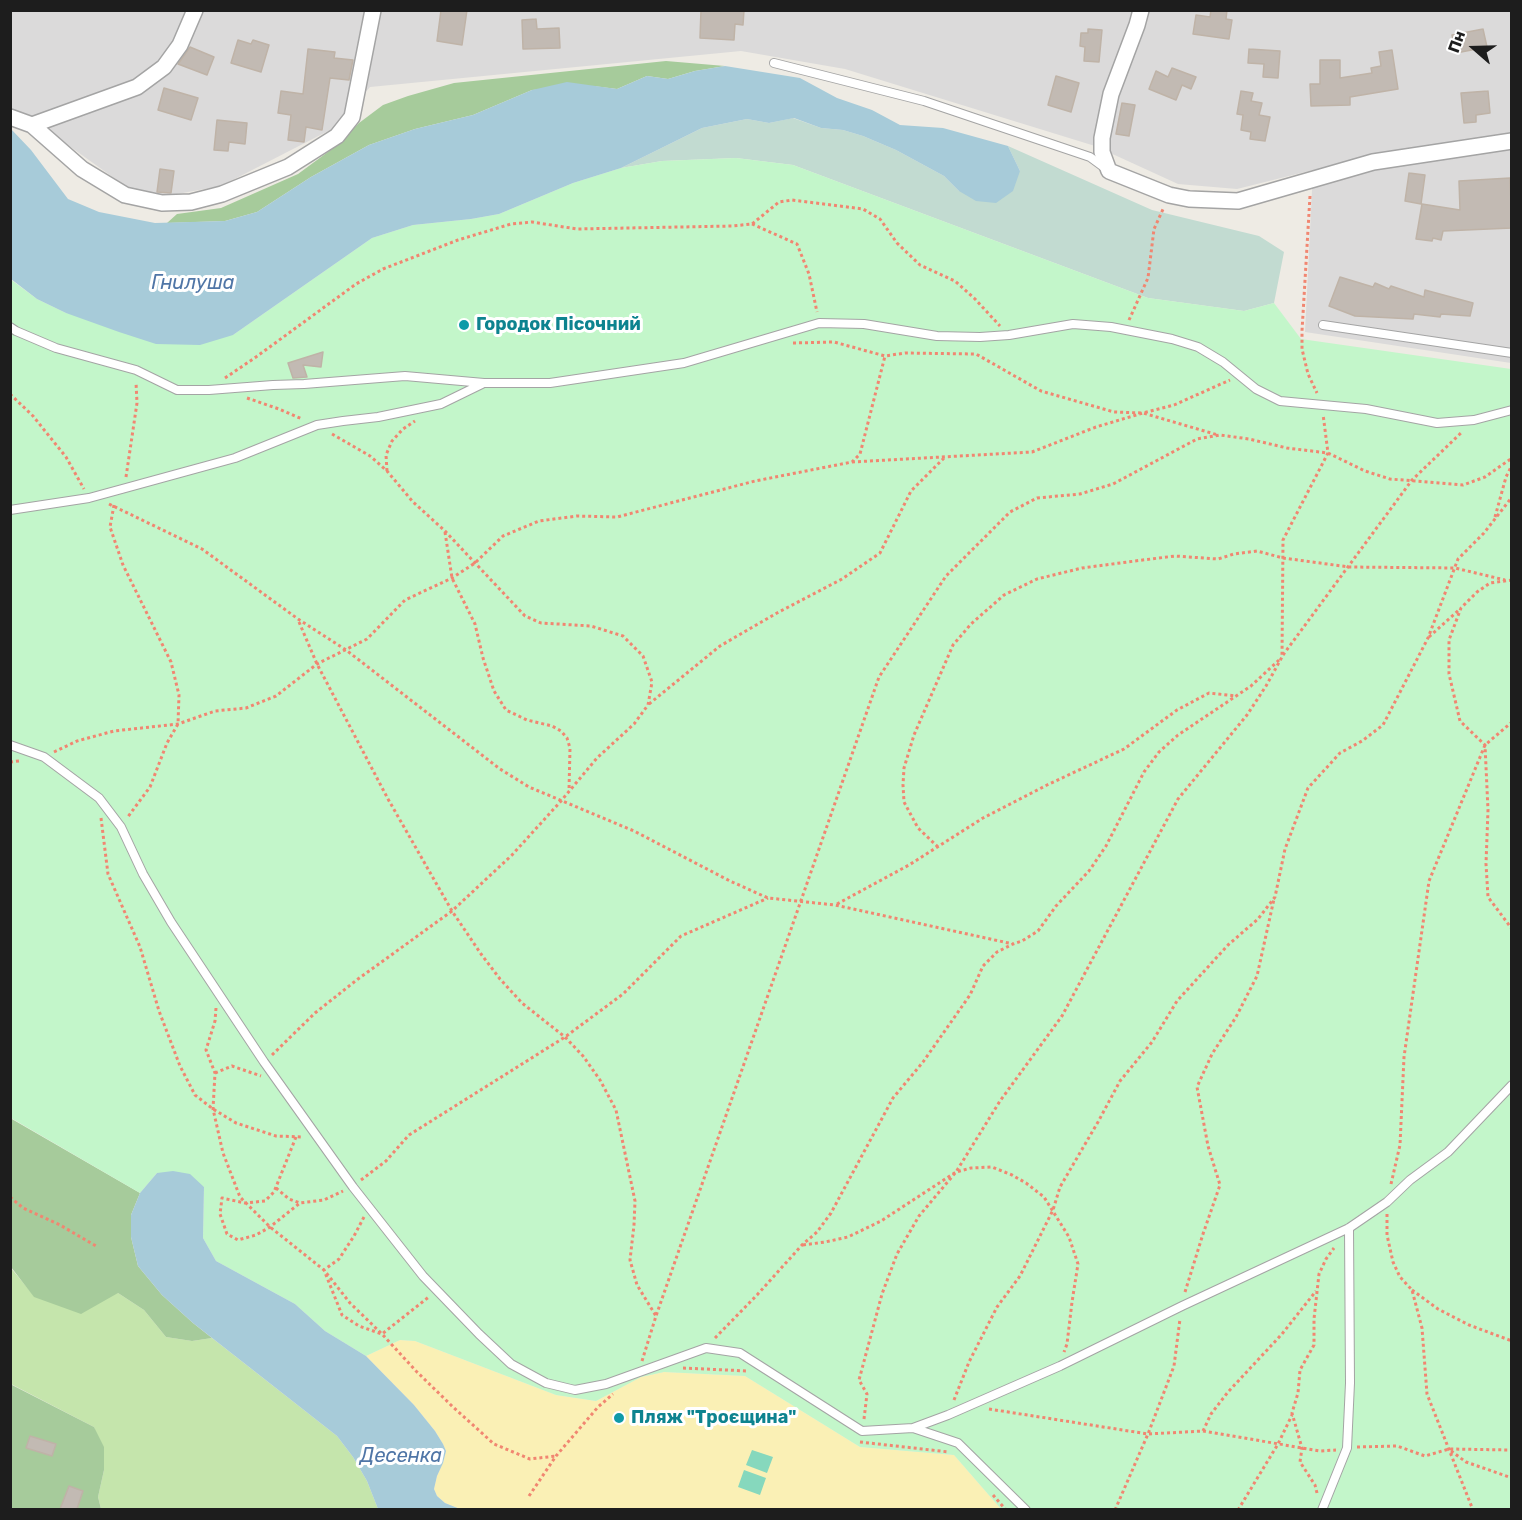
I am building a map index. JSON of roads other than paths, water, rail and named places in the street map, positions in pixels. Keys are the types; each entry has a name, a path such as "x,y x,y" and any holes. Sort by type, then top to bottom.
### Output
{"street":[{"path":"32,125 137,87 164,67 180,45 195,10"},
{"path":"10,117 32,125 82,169 125,195 171,203 191,202 222,194 288,167 337,136 352,117 373,10"},
{"path":"1142,10 1115,80 1107,108 1101,146 1109,171 1169,195 1189,199 1238,201 1373,162 1512,141"}],"lane":[{"path":"774,63 924,101 1090,157 1109,171"},
{"path":"10,327 56,348 136,369 177,390 209,390 405,376 484,383 550,383 684,363 819,323 864,324 937,336 980,337 1009,336 1073,324 1111,327 1172,339 1198,347 1223,362 1256,389 1280,401 1366,409 1437,423 1474,420 1512,410"},
{"path":"1323,325 1512,352"},
{"path":"10,510 89,498 235,458 317,425 378,417 441,404 484,383"},
{"path":"10,745 44,757 99,798 121,827 143,874 171,922 264,1062 352,1187 423,1276 511,1364 546,1383 575,1390 606,1384 706,1348 740,1353 862,1431 913,1428 1060,1366 1348,1228 1387,1202 1410,1180 1448,1152 1512,1085"},
{"path":"1321,1505 1347,1448 1350,1383 1348,1228"},
{"path":"913,1428 958,1443 1026,1509"}],"water":[{"name":"Гнилуша","path":"725,66 800,78 837,98 872,110 900,125 943,128 1008,146 1020,171 1013,191 996,203 976,201 959,191 944,176 896,150 863,136 843,130 821,128 794,118 769,123 747,119 702,128 621,168 573,183 499,214 413,225 372,238 233,335 200,345 156,344 119,332 66,313 37,299 11,279 11,129 31,150 68,199 99,212 155,223 225,221 257,212 311,177 369,145 415,129 473,115 532,90 567,82 617,89 647,76 668,79"},
{"name":"Десенка","path":"173,1171 190,1174 204,1187 203,1238 216,1261 295,1304 325,1331 366,1356 414,1405 435,1431 446,1451 434,1489 437,1496 445,1503 460,1509 378,1509 367,1481 337,1436 193,1323 162,1295 138,1266 131,1237 131,1215 140,1193 157,1173"}],"place":[{"name":"Городок Пісочний","path":"464,325"},
{"name":"Пляж \"Троєщина\"","path":"619,1418"}]}
